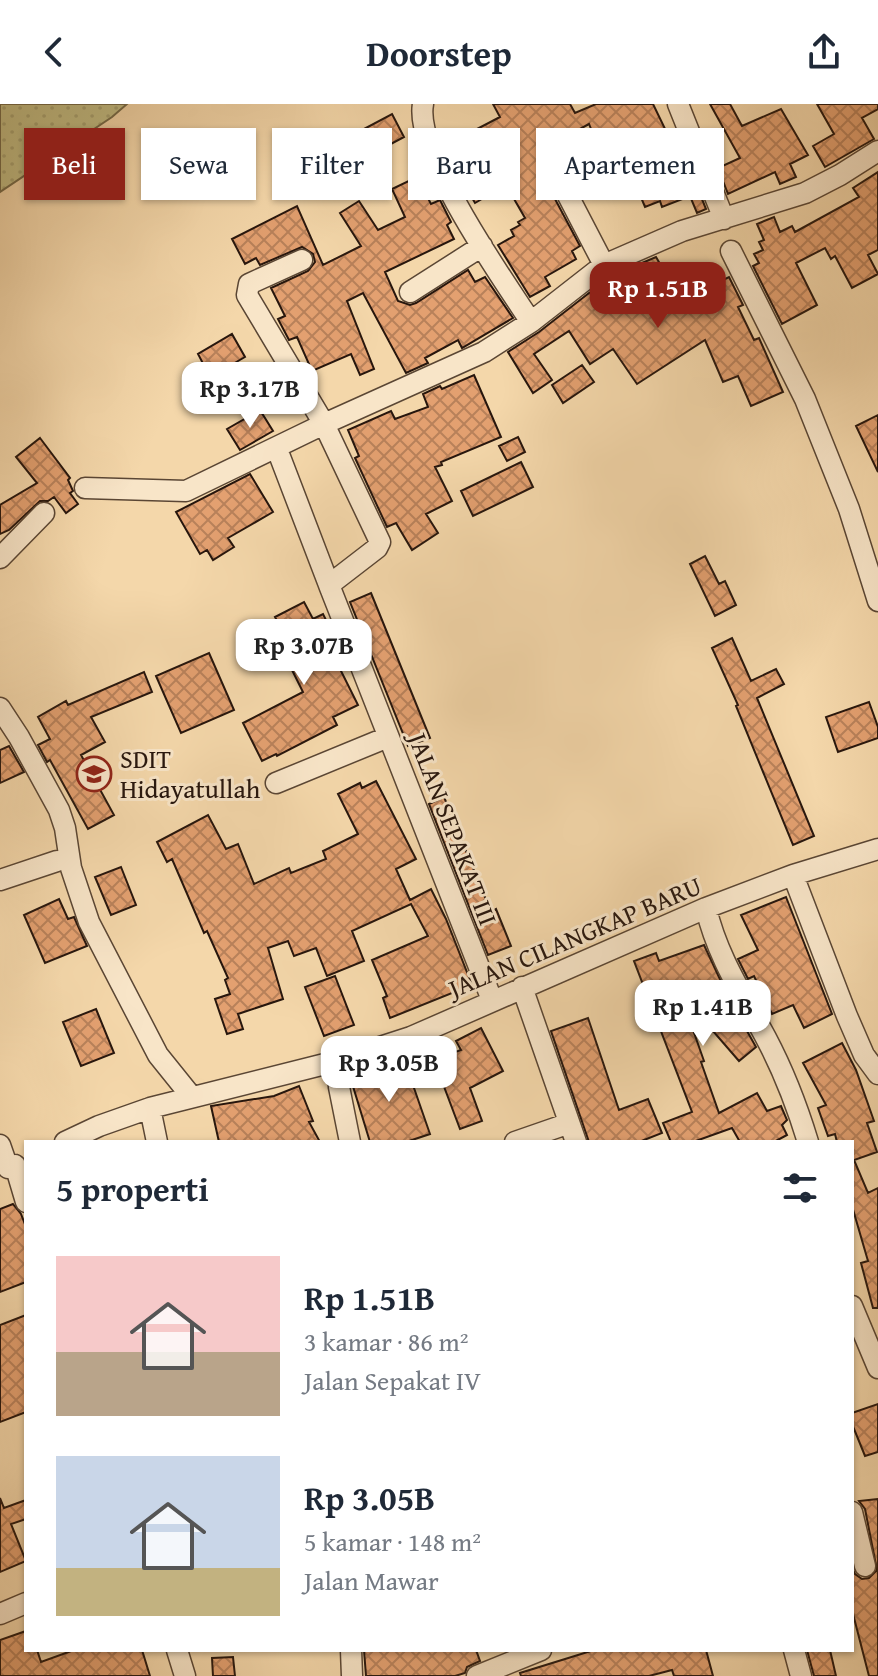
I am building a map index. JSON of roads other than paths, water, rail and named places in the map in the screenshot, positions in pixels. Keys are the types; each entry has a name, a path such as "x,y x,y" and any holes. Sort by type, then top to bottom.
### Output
{"street":[{"path":"423,104 420,118 434,160 482,246 531,322"},
{"path":"678,104 724,219"},
{"path":"85,488 186,491 484,352 531,322 604,265 682,231 805,193 878,151"},
{"path":"570,200 604,265"},
{"path":"410,292 482,246"},
{"path":"731,251 805,399 849,509 878,601"},
{"path":"302,260 257,280 247,289 247,295 324,424 380,542 377,548 329,585"},
{"name":"JALAN SEPAKAT III","path":"277,449 492,1000"},
{"path":"0,558 44,513"},
{"path":"0,708 59,810 71,868 89,922 158,1055 191,1096"},
{"path":"276,783 388,737"},
{"name":"JALAN CILANGKAP BARU","path":"69,1140 150,1108 337,1061 411,1037 706,908 793,875 878,849"},
{"path":"0,880 57,861"},
{"path":"793,875 847,1016 864,1055 878,1074"},
{"path":"706,908 712,934 733,981 766,1038 794,1096 807,1140"},
{"path":"519,989 570,1136 533,1140"},
{"path":"337,1061 350,1140"},
{"path":"150,1108 157,1140"},
{"path":"0,1145 24,1197"},
{"path":"854,1311 878,1368"},
{"path":"854,1520 865,1566"},
{"path":"0,1614 24,1604"},
{"path":"178,1652 185,1676"},
{"path":"351,1652 352,1676"},
{"path":"477,1676 500,1672 530,1652"},
{"path":"795,1652 801,1676"}],"place":[{"name":"SDIT Hidayatullah","path":"94,774"}]}
